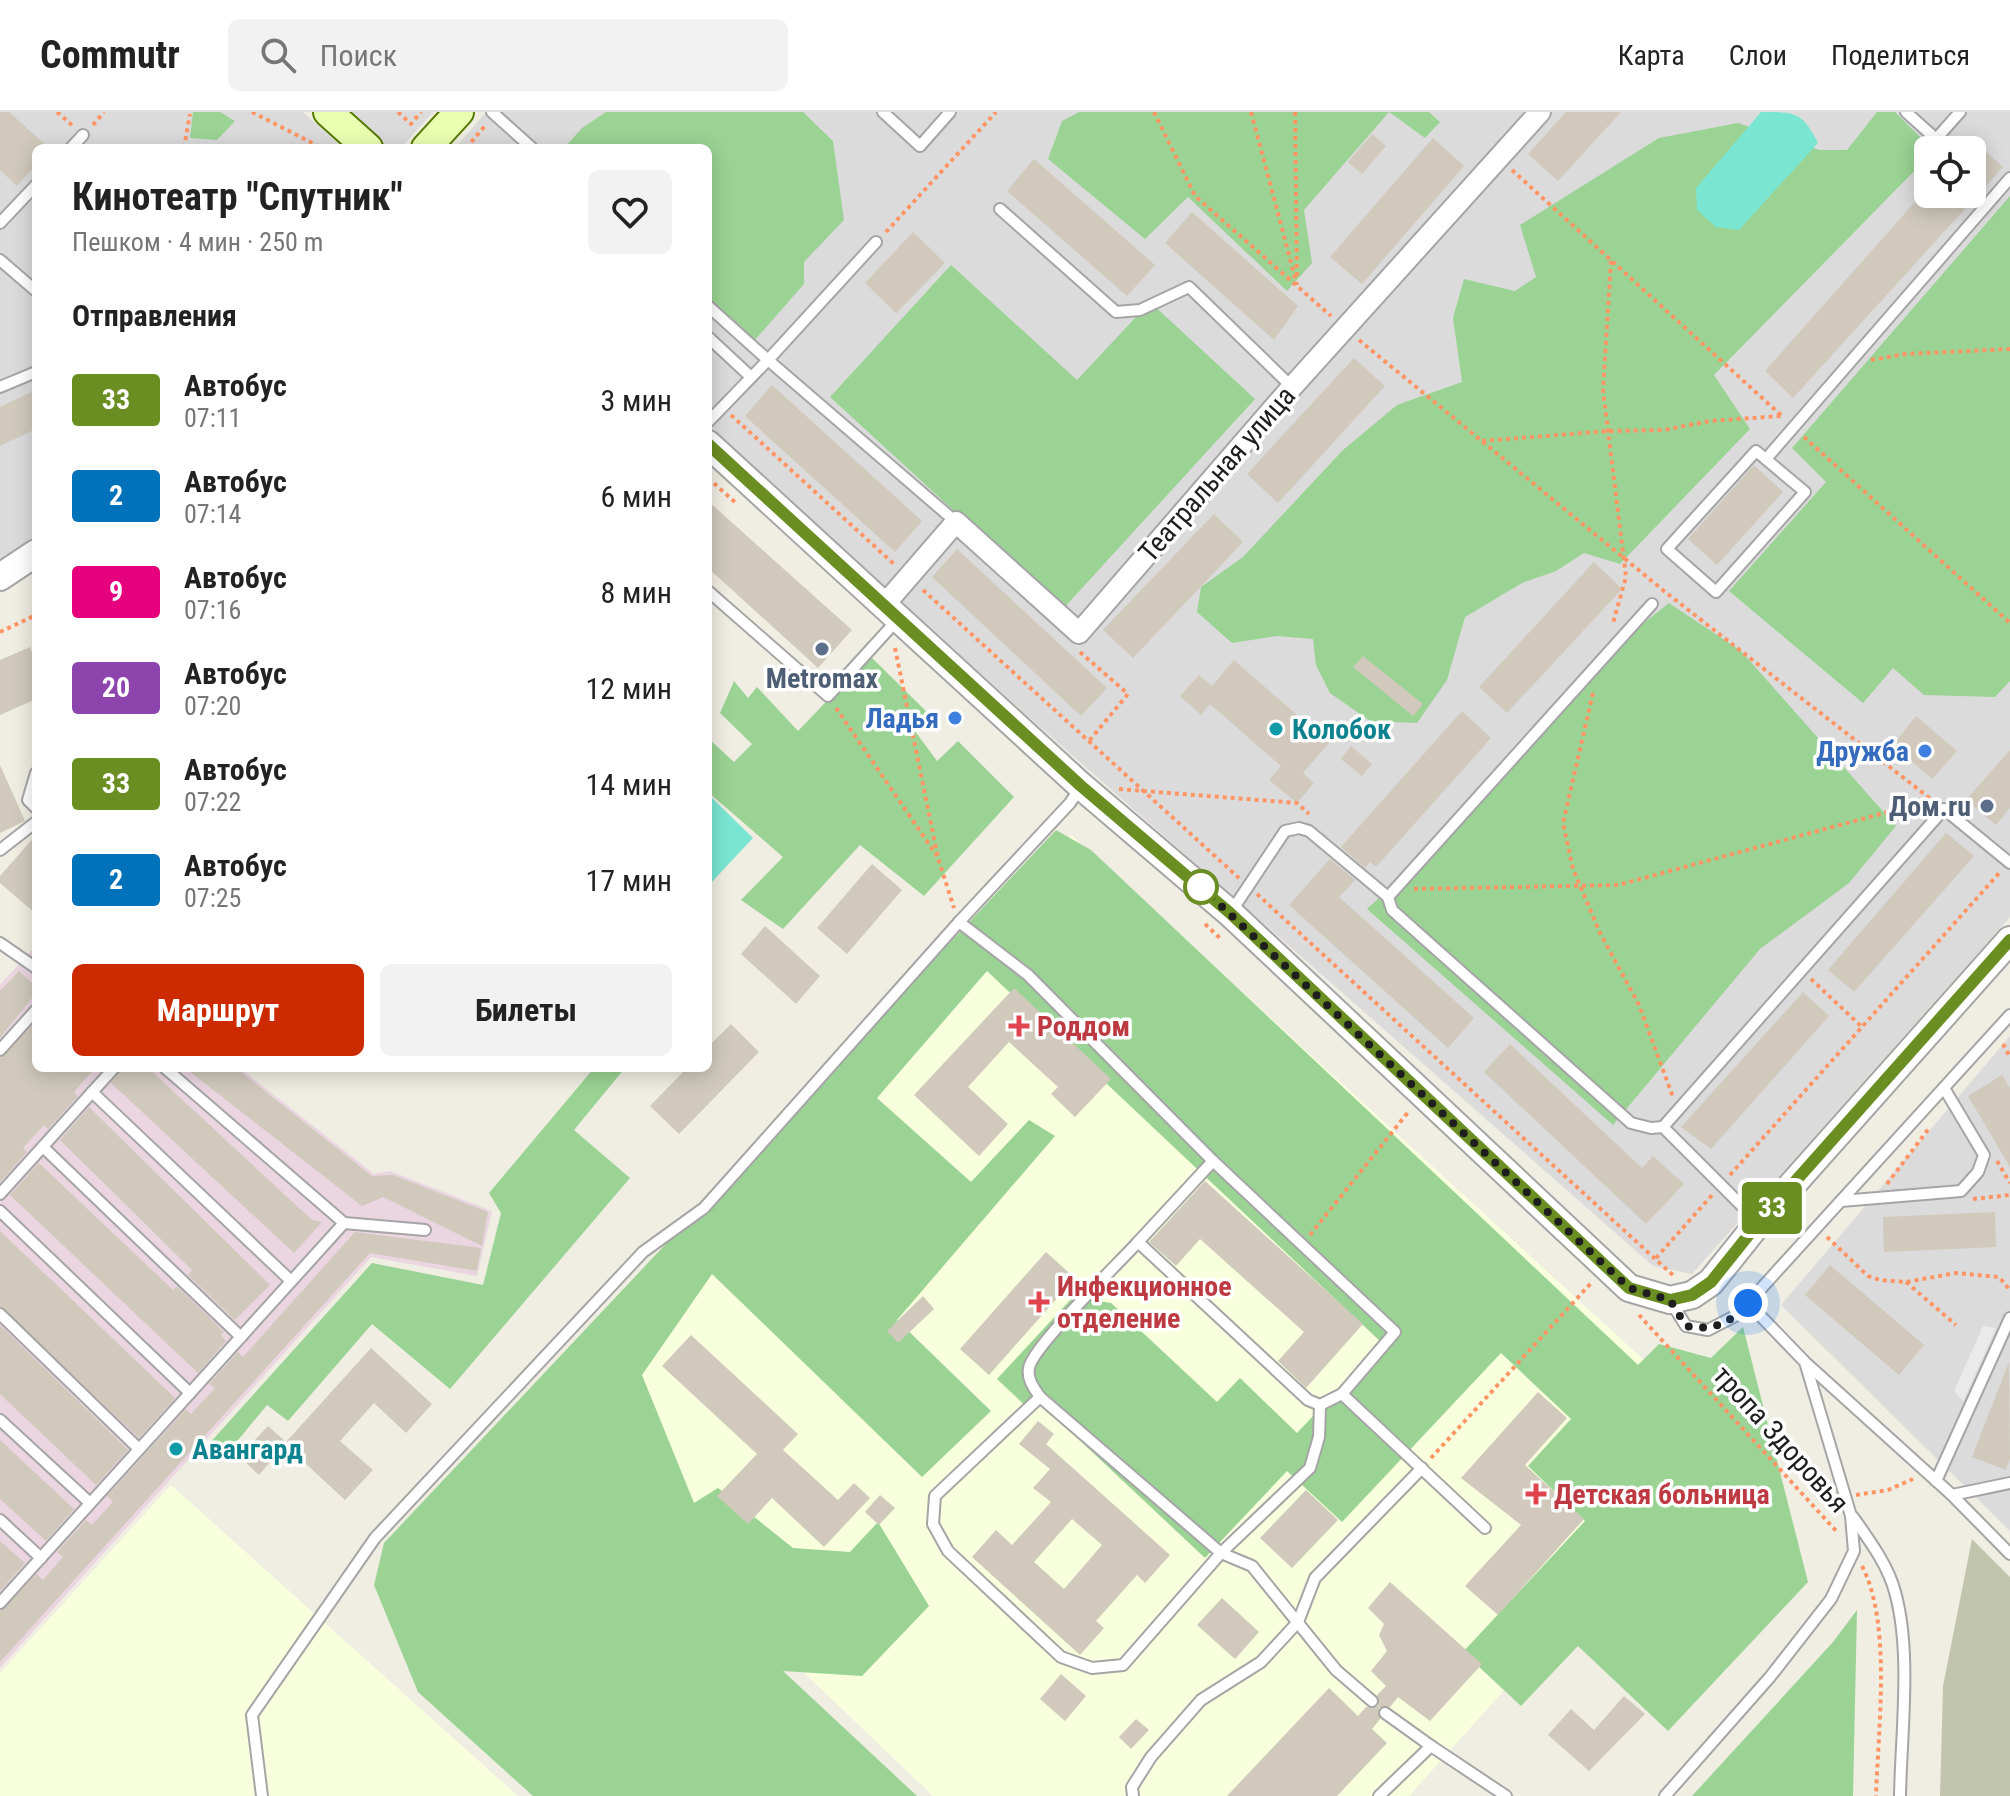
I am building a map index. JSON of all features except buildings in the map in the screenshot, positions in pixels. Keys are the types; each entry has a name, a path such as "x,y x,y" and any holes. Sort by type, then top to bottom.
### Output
{"main road":[{"path":"328,112 364,144"},
{"path":"430,144 459,112"}],"street":[{"name":"Театральная улица","path":"956,522 1079,633 1292,387 1540,112"},
{"path":"712,448 893,621 1230,913 1629,1288 1681,1298 1711,1282 1759,1222 2010,940"},
{"path":"893,621 908,577 956,522"},
{"path":"0,577 32,562"}],"lane":[{"path":"883,112 920,146 950,112"},
{"path":"1906,112 1936,139 1960,112"},
{"path":"494,113 528,144"},
{"path":"75,144 83,135"},
{"path":"1766,459 2010,178"},
{"path":"0,223 32,189"},
{"path":"1000,209 1116,312 1140,310 1189,287 1292,387"},
{"path":"712,418 876,242"},
{"path":"0,260 32,288"},
{"path":"712,310 956,522"},
{"path":"712,341 751,377"},
{"path":"0,387 32,374"},
{"path":"1756,451 1766,459 1805,492 1716,592 1667,549 1756,451"},
{"path":"712,594 828,696 893,621"},
{"path":"1652,604 1392,893 1392,910 1631,1123 1651,1128 1663,1127 1944,809 2010,863"},
{"path":"262,1796 252,1715 375,1538 643,1252 704,1208 959,922 1070,803 1081,786"},
{"path":"0,850 32,825"},
{"path":"1230,913 1285,831 1299,828 1309,831 1392,893"},
{"path":"959,922 1028,975 1213,1161 1395,1332 1342,1394 1320,1405 1308,1400 1138,1242"},
{"path":"0,943 32,965"},
{"path":"0,1050 32,1014"},
{"path":"1681,1298 1686,1326 1708,1330 1737,1315 2010,1015"},
{"path":"1995,1032 2010,1030"},
{"path":"0,1194 110,1072"},
{"path":"170,1072 344,1223 425,1230"},
{"path":"1841,1201 1961,1191 1978,1172 1984,1155 1944,1088"},
{"path":"92,1092 291,1281"},
{"path":"1663,1127 1759,1222"},
{"path":"43,1147 241,1337"},
{"path":"1213,1161 1049,1337 1028,1366 1029,1380 1040,1397 1221,1553 1252,1566 1336,1670 1372,1701"},
{"path":"0,1211 190,1393"},
{"path":"0,1603 344,1223"},
{"path":"1748,1303 1805,1362 1952,1495 2010,1554"},
{"path":"0,1314 139,1449"},
{"path":"1936,1481 2010,1318"},
{"path":"1665,1796 1770,1677 1831,1599 1854,1551 1851,1516 1805,1362"},
{"path":"1342,1394 1485,1528"},
{"path":"1040,1397 935,1496 933,1524 948,1551 1061,1657 1092,1668 1123,1665 1221,1553 1310,1468 1319,1437 1320,1405"},
{"path":"0,1420 90,1503"},
{"path":"1133,1796 1132,1787 1151,1757 1201,1700 1261,1662 1298,1622 1315,1578 1422,1468"},
{"path":"1952,1495 2010,1483"},
{"path":"1851,1516 1873,1546 1895,1592 1903,1647 1900,1796"},
{"path":"0,1520 41,1558"},
{"path":"1385,1713 1506,1796"},
{"path":"1379,1796 1431,1746"}],"path":[{"path":"252,112 314,144"},
{"path":"399,112 411,124 421,112"},
{"path":"876,242 996,112"},
{"path":"1154,112 1195,196 1298,287 1624,558 1944,809"},
{"path":"1251,112 1298,287"},
{"path":"1295,112 1298,287"},
{"path":"185,144 189,113"},
{"path":"469,144 494,113"},
{"path":"1499,158 2010,623"},
{"path":"1611,261 1603,390 1626,577 1622,599 1599,662 1563,823 1579,885 1600,933 1639,1005 1678,1110"},
{"path":"1849,364 1905,354 2010,349"},
{"path":"722,408 1656,1258 1681,1298"},
{"path":"1482,441 1664,430 1710,421 1781,416"},
{"path":"712,482 743,510"},
{"path":"0,632 32,617"},
{"path":"893,621 906,653"},
{"path":"893,621 938,858 959,922"},
{"path":"828,696 938,858"},
{"path":"1081,786 1297,803 1318,822"},
{"path":"1392,893 1618,885 1888,812 1944,809"},
{"path":"1656,1258 2010,863"},
{"path":"1199,919 1223,940"},
{"path":"1802,970 1862,1027"},
{"path":"1875,1199 1951,1100"},
{"path":"1302,1245 1411,1109"},
{"path":"1992,1153 2010,1183"},
{"path":"1963,1199 2010,1195"},
{"path":"1817,1227 1868,1276 1906,1282 1970,1273 1999,1277 2010,1290"},
{"path":"1422,1468 1596,1277"},
{"path":"1906,1282 1956,1325"},
{"name":"тропа Здоровья","path":"1629,1306 1661,1336 1854,1551 1875,1591 1879,1641 1876,1796"},
{"path":"1846,1497 1888,1490 1925,1471"}],"shaded area":[{"path":"0,112 303,112 339,144 32,144 32,543 0,562"},
{"path":"343,112 433,112 405,144 379,144"},
{"path":"486,112 2010,112 2010,917 1692,1274 1653,1266 712,439 712,144 458,144"},
{"path":"1761,112 1783,112 1797,116 1818,143 1739,230 1716,227 1697,210 1696,188"},
{"path":"712,798 753,838 712,882"},
{"path":"1071,835 1730,1439 1409,1796 933,1796 542,1422"},
{"path":"32,949 32,1072 245,1072 374,1174 390,1171 492,1211 477,1276 371,1257 0,1668 0,985"},
{"path":"2010,1036 2010,1531 1781,1305"},
{"path":"1983,1326 1996,1328 1963,1401 1954,1391"},
{"path":"171,1485 518,1796 0,1796 0,1673"},
{"path":"1972,1539 2010,1577 2010,1796 1940,1796 1943,1686"}],"green space":[{"path":"193,112 220,112 235,121 217,140 190,138"},
{"path":"606,112 803,112 833,141 844,220 804,262 804,284 754,341 712,303 712,144 568,144 582,128"},
{"path":"1079,112 1389,112 1304,210 1312,263 1287,291 1188,197 1145,239 1048,159 1062,121"},
{"path":"1389,112 1429,112 1440,122 1425,138"},
{"path":"1877,112 1895,112 1919,136 1914,136 1914,171 1714,375 1750,429 1620,564 1584,553 1556,571 1522,583 1465,617 1447,680 1417,723 1370,721 1330,693 1316,665 1313,639 1277,636 1232,643 1197,612 1201,587 1243,557 1343,450 1397,405 1462,382 1453,318 1464,279 1515,291 1536,277 1520,225 1659,138 1738,123 1820,150 1847,150"},
{"path":"2010,196 2010,681 1995,697 1924,695 1893,668 1863,703 1729,591 1826,482 1792,448"},
{"path":"951,265 1077,380 1150,302 1255,399 1062,610 830,397"},
{"path":"1669,603 1741,651 1896,826 1849,883 1760,949 1613,1125 1367,909 1469,815 1610,650"},
{"path":"870,656 930,715 915,731 937,761 958,741 1014,797 924,896 860,845 783,929 741,900 783,857 712,795 712,742 734,762 752,744 720,713 734,681 748,698 757,687 798,731"},
{"path":"1056,830 1091,850 1638,1365 1659,1344 1711,1358 1743,1327 1808,1582 1668,1731 1578,1646 1521,1706 1463,1652 1585,1521 1528,1466 1571,1419 1501,1353 1342,1522 1287,1471 1205,1558 1040,1403 1031,1411 997,1379 1073,1297 1111,1303 1217,1402 1240,1378 1297,1433 1382,1343 987,971 877,1098 971,1182 1029,1120 1055,1136 897,1320 991,1411 922,1477 712,1274 642,1375 694,1503 718,1488 793,1548 850,1552 878,1522 929,1606 862,1676 783,1671 917,1796 533,1796 418,1692 374,1585 384,1543"},
{"path":"591,1072 622,1072 574,1130 630,1178 450,1389 372,1324 288,1421 267,1405 229,1451 207,1446 372,1263 483,1285 501,1213 489,1193"},
{"path":"1857,1610 1853,1796 1692,1796 1833,1642"}],"bus line":[{"name":"33","path":"712,448 1081,786 1230,913 1629,1288 1670,1300 1692,1295 1711,1282 1759,1222 1923,1042 2010,940"}],"place":[{"name":"Metromax","path":"822,649"},
{"name":"Ладья","path":"955,718"},
{"name":"Колобок","path":"1276,729"},
{"name":"Дружба","path":"1925,751"},
{"name":"Дом.ru","path":"1987,806"},
{"name":"Роддом","path":"1019,1026"},
{"name":"Инфекционное отделение","path":"1039,1302"},
{"name":"Авангард","path":"176,1449"},
{"name":"Детская больница","path":"1536,1494"}],"route":[{"path":"1201,887 1629,1288 1670,1300 1686,1326 1708,1330 1737,1315 1748,1303"}]}
